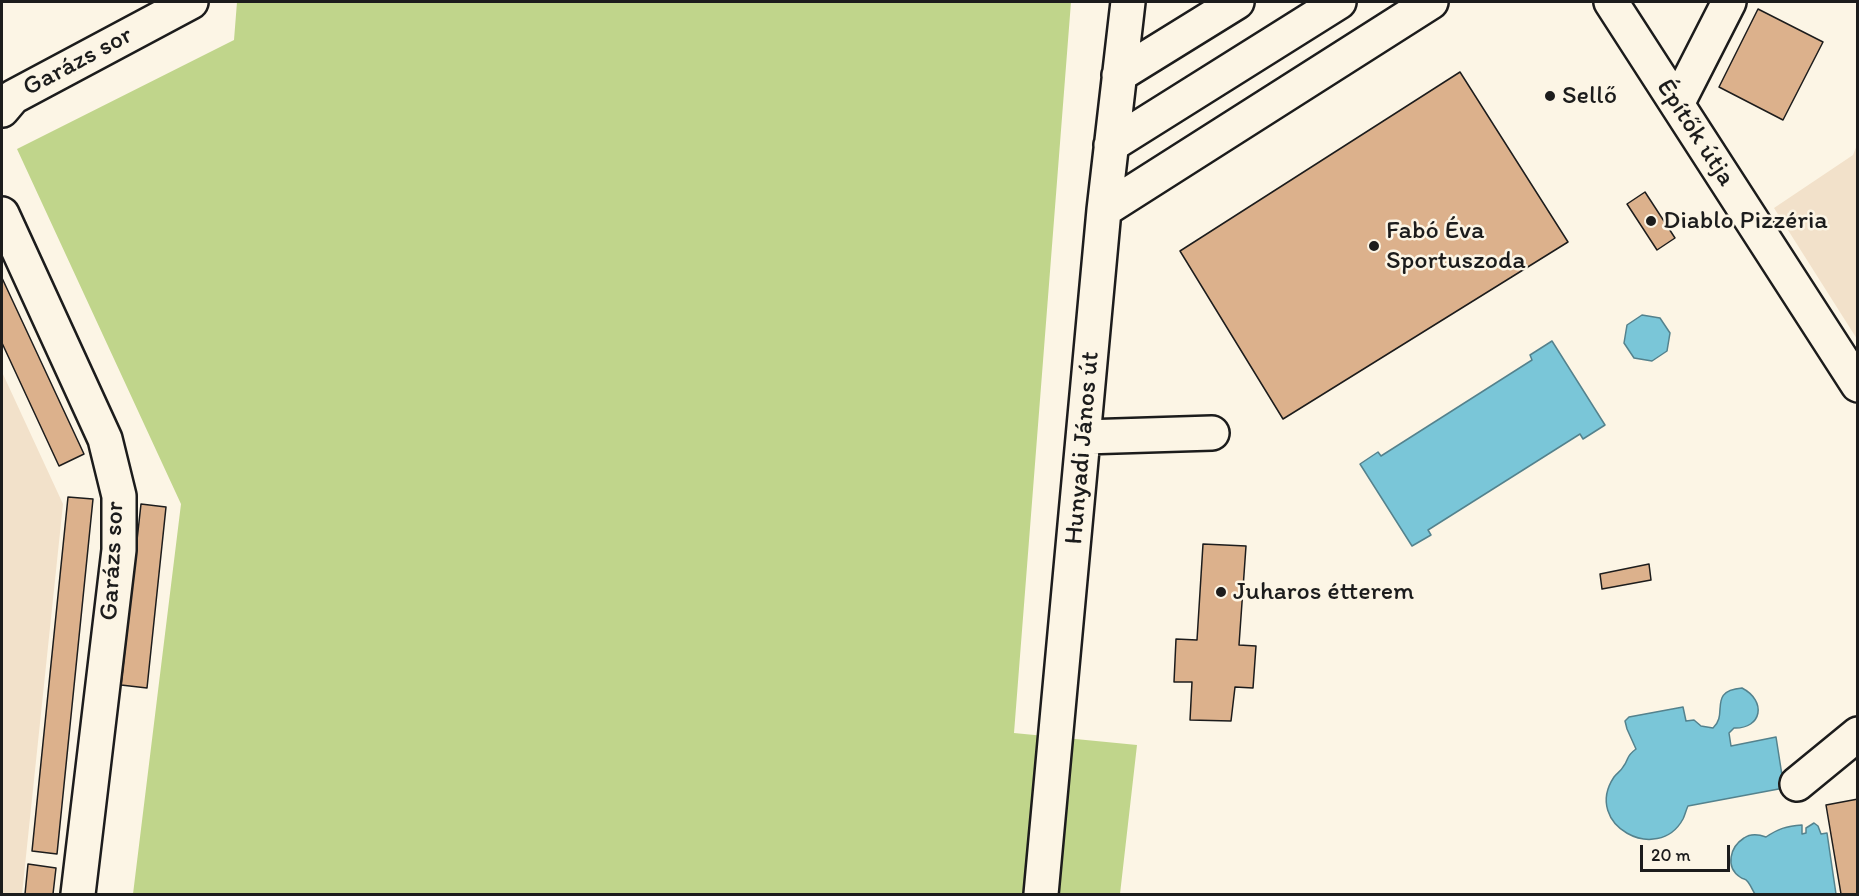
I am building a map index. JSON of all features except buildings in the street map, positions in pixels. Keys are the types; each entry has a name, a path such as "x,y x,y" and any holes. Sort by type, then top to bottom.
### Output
{"street":[{"name":"Garázs sor","path":"2,110 13,97 191,2"},
{"name":"Hunyadi János út","path":"1041,894 1104,210 1128,2"},
{"path":"1119,75 1196,15 1237,2"},
{"path":"1111,146 1339,2"},
{"path":"1104,210 1431,2"},
{"name":"Építők útja","path":"1611,2 1857,385"},
{"path":"1677,104 1729,2"},
{"name":"Garázs sor","path":"2,214 105,439 119,496 119,550 78,894"},
{"path":"1084,437 1212,433"},
{"path":"1797,784 1857,734"}],"shaded area":[{"path":"1857,145 1857,339 1774,208 1853,155"},
{"path":"2,372 63,504 22,894 2,894"}],"green space":[{"path":"237,2 1071,2 1014,733 1137,745 1120,894 133,894 181,504 17,149 234,40"}],"water":[{"path":"1642,315 1660,318 1670,333 1667,351 1652,361 1634,358 1624,343 1627,325"},
{"path":"1552,341 1605,425 1583,439 1580,434 1428,530 1431,535 1412,546 1360,464 1378,452 1381,456 1532,360 1530,355"},
{"path":"1742,688 1755,700 1758,713 1751,724 1734,728 1729,733 1731,746 1776,737 1784,788 1688,806 1683,819 1672,832 1657,839 1642,839 1627,833 1615,824 1608,810 1607,794 1614,777 1636,749 1625,721 1629,717 1683,707 1686,721 1694,720 1701,726 1713,728 1719,716 1722,698 1731,690"},
{"path":"1814,823 1821,834 1827,833 1836,894 1755,894 1747,881 1735,873 1732,868 1731,857 1735,846 1747,836 1755,834 1766,837 1782,828 1802,825 1802,834 1806,833 1806,828"}],"place":[{"name":"Sellő","path":"1550,96"},
{"name":"Diablo Pizzéria","path":"1651,221"},
{"name":"Fabó Éva Sportuszoda","path":"1374,246"},
{"name":"Juharos étterem","path":"1221,592"}]}
